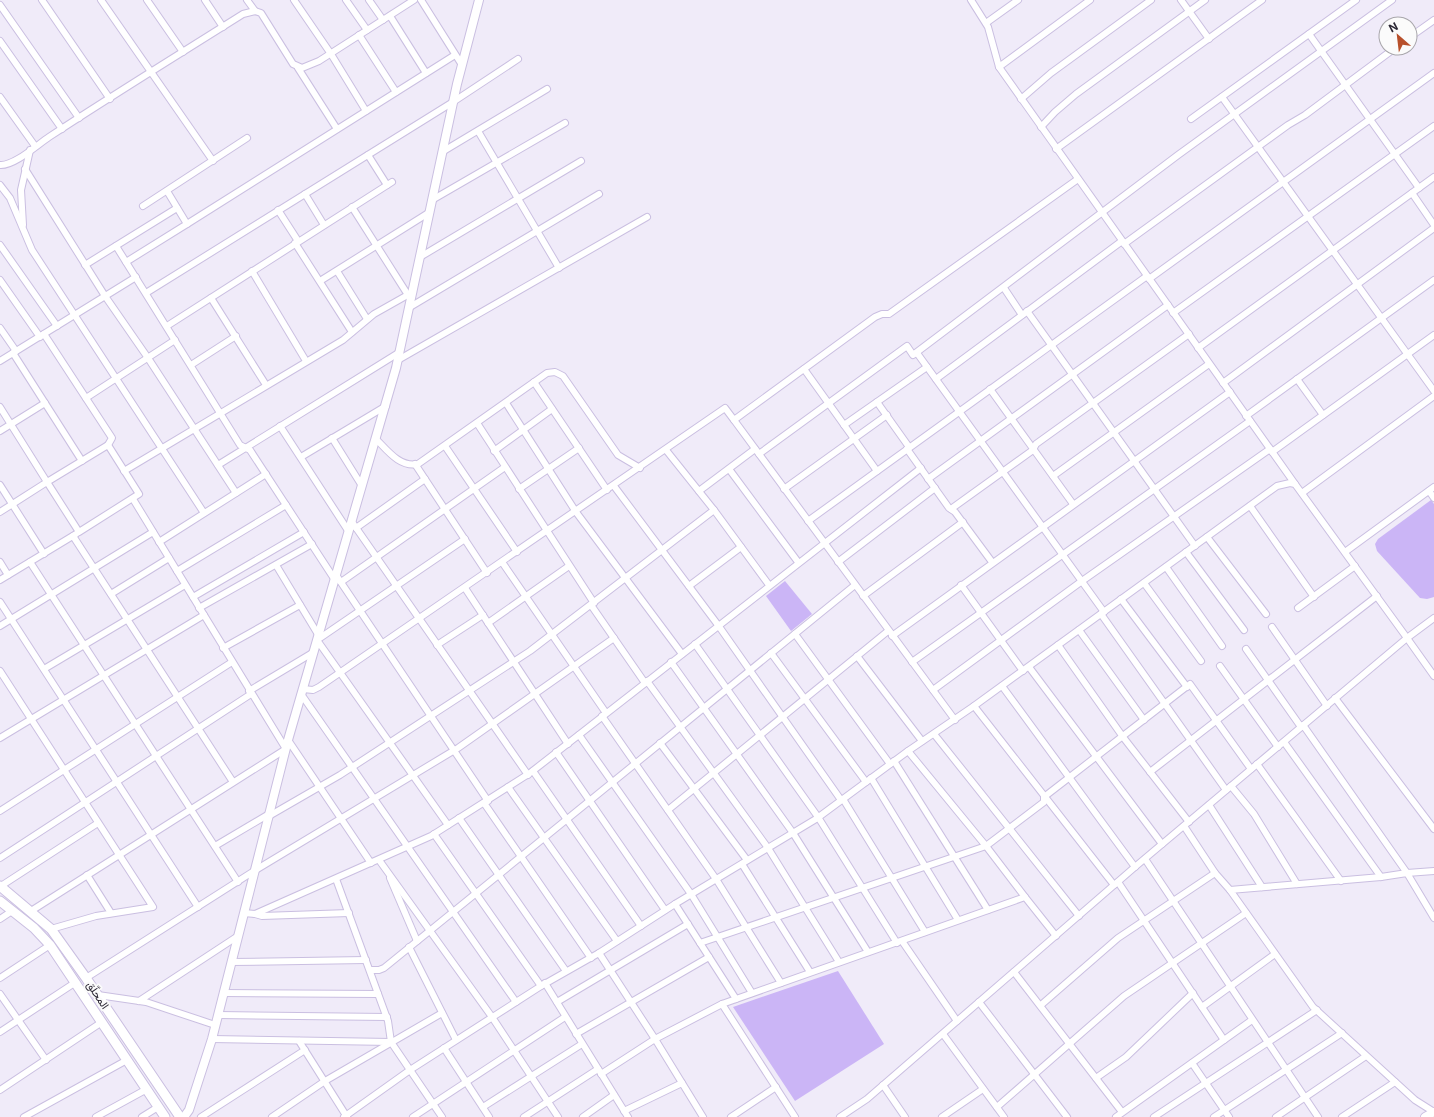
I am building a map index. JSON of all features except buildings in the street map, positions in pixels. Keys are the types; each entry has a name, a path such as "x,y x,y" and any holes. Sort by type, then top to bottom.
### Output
{"highway":[{"name":"المحلّق","path":"0,886 51,929 180,1117"},
{"name":"المحلّق","path":"0,901 34,928 50,945 165,1117"}],"main road":[{"path":"184,1117 189,1110 212,1039 288,740 337,579 362,486 386,406 410,307 410,293 420,257 453,102 479,0"},
{"path":"1425,1117 1434,1112"}],"street":[{"path":"42,0 110,99"},
{"path":"101,0 213,161"},
{"path":"147,0 183,52"},
{"path":"205,0 223,27"},
{"path":"247,0 254,11"},
{"path":"294,0 331,54 366,111"},
{"path":"346,0 367,30"},
{"path":"369,0 383,20"},
{"path":"401,0 405,6"},
{"path":"298,68 309,67 414,0"},
{"path":"421,0 462,65"},
{"path":"972,0 986,23 998,67 1209,364 1434,676"},
{"path":"986,23 1018,0"},
{"path":"998,67 1090,0"},
{"path":"1021,99 1050,73 1151,0"},
{"path":"1181,0 1209,38"},
{"path":"1041,127 1055,112 1076,94 1205,0"},
{"path":"1056,149 1261,0"},
{"path":"1192,119 1356,0"},
{"path":"699,491 729,468 757,452 907,346 913,355 917,353 1166,164 1392,0"},
{"path":"0,5 80,118"},
{"path":"0,171 2,165 15,161 62,129 243,14 254,11 261,13 290,60 298,68 336,129"},
{"path":"390,16 426,73"},
{"path":"1418,31 1434,20"},
{"path":"1309,34 1419,188"},
{"path":"359,35 396,92"},
{"path":"0,41 62,129"},
{"path":"126,262 455,55"},
{"path":"936,379 1123,242 1384,56"},
{"path":"146,293 453,102 518,59"},
{"path":"808,521 1051,345 1283,182 1434,73"},
{"path":"442,152 547,90"},
{"path":"0,97 33,148"},
{"path":"1222,97 1434,391"},
{"path":"432,200 564,123"},
{"path":"1173,313 1434,126"},
{"path":"478,131 559,268"},
{"path":"143,206 247,138"},
{"path":"24,231 21,197 25,169 33,148"},
{"path":"167,326 296,242 389,184 368,155"},
{"path":"420,257 581,161"},
{"path":"25,169 105,296 148,358 236,493"},
{"path":"1198,348 1434,177"},
{"path":"734,420 875,318 882,314 889,314 1078,179"},
{"path":"0,185 10,198 32,250 204,513"},
{"path":"167,191 187,224"},
{"path":"1412,193 1434,225"},
{"path":"305,194 324,225"},
{"path":"410,307 599,194"},
{"path":"124,471 306,361 352,332 367,318 410,293 352,207"},
{"path":"85,265 177,208"},
{"path":"278,210 296,242 352,332"},
{"path":"320,281 430,212"},
{"path":"218,465 280,426 399,356 559,268 647,217"},
{"path":"1223,383 1434,228"},
{"path":"0,245 57,326"},
{"path":"116,246 240,445 250,450 312,544 383,644 454,750 521,856 591,958"},
{"path":"337,270 367,318"},
{"path":"252,271 306,361"},
{"path":"0,362 136,277"},
{"path":"0,280 42,335 112,438 108,445 0,512"},
{"path":"912,662 1154,489 1297,379 1434,280"},
{"path":"1004,288 1051,345 1195,546"},
{"path":"211,298 266,385"},
{"path":"928,479 1168,305"},
{"path":"0,328 82,461"},
{"path":"951,509 1033,449 1036,444 1189,334"},
{"path":"932,690 1082,581 1323,415 1434,335"},
{"path":"191,365 236,336"},
{"path":"86,398 175,340"},
{"path":"917,353 1082,581 1102,613 1226,790"},
{"path":"1053,476 1209,364"},
{"path":"844,425 927,367"},
{"path":"804,369 877,472"},
{"path":"376,439 396,459 406,463 415,464 445,446 534,382 551,372 563,376 618,455 640,468"},
{"path":"1297,379 1323,415"},
{"path":"534,382 608,490"},
{"path":"990,389 1073,504"},
{"path":"668,810 857,656 961,585 1230,392"},
{"path":"1302,493 1434,396"},
{"path":"877,402 887,415 920,468 951,509 963,522 992,562"},
{"path":"0,431 45,403"},
{"path":"506,403 576,512 682,654"},
{"path":"301,457 386,406"},
{"path":"0,407 47,482 94,568 233,782"},
{"path":"516,1002 374,799 302,691 313,690 341,673 725,408 954,720"},
{"path":"494,451 552,409"},
{"path":"784,489 887,415"},
{"path":"477,423 614,638 768,848 839,962"},
{"path":"280,426 352,527 376,557 492,724 566,820 641,926"},
{"path":"332,438 362,486"},
{"path":"0,580 139,494 108,445"},
{"path":"445,446 517,552"},
{"path":"519,489 579,448"},
{"path":"666,450 714,510 769,585"},
{"path":"415,464 487,573"},
{"path":"337,579 376,557 505,467"},
{"path":"729,468 798,562"},
{"path":"255,914 379,860 434,834 530,773 920,468"},
{"path":"159,542 266,474"},
{"path":"352,527 425,479"},
{"path":"299,1041 346,1116 410,1070 543,984 591,958 665,910 818,817 892,762 1029,667 1277,486 1290,483 1295,484"},
{"path":"0,484 44,554"},
{"path":"614,486 718,625 842,800 925,932"},
{"path":"838,562 935,488"},
{"path":"1345,552 1431,489 1434,498"},
{"path":"31,911 286,749 250,693 133,499"},
{"path":"177,571 286,505"},
{"path":"1250,506 1314,597"},
{"path":"215,846 320,787 514,662 593,604 714,510"},
{"path":"862,596 963,522"},
{"path":"0,626 153,532"},
{"path":"193,597 304,532"},
{"path":"1208,537 1266,614"},
{"path":"318,638 465,539"},
{"path":"199,608 312,544"},
{"path":"689,586 741,547"},
{"path":"1186,552 1244,630"},
{"path":"111,594 169,558"},
{"path":"0,562 8,575"},
{"path":"30,562 238,882"},
{"path":"502,562 574,666 635,764 716,879 780,983"},
{"path":"276,565 318,638 341,673 448,825"},
{"path":"488,623 569,566"},
{"path":"1298,608 1355,566"},
{"path":"1166,567 1222,646"},
{"path":"1144,583 1200,661"},
{"path":"44,669 186,585"},
{"path":"370,970 379,970 384,968 855,585"},
{"path":"961,585 1023,671"},
{"path":"465,588 568,744"},
{"path":"1150,772 1376,596"},
{"path":"1121,600 1187,687"},
{"path":"0,602 198,907"},
{"path":"224,648 300,606"},
{"path":"0,738 204,615"},
{"path":"437,645 483,615"},
{"path":"840,1117 883,1086 1162,844 1407,638 1434,618"},
{"path":"1272,627 1327,706"},
{"path":"1079,630 1144,720"},
{"path":"795,634 892,762 955,856 988,910"},
{"path":"86,978 254,872 454,750 614,638"},
{"path":"694,644 818,817 862,888 899,942 957,1021"},
{"path":"1058,645 1122,737 1189,822"},
{"path":"1246,649 1407,873 1431,909 1434,918"},
{"path":"0,858 314,652"},
{"path":"771,653 868,780 958,920"},
{"path":"857,656 922,741"},
{"path":"0,811 232,662"},
{"path":"671,662 793,833 868,952"},
{"path":"1220,666 1278,747"},
{"path":"1029,667 1162,844"},
{"path":"0,671 153,907 111,913 71,922 51,929"},
{"path":"700,943 986,846 1044,802 1044,797 1190,684 1251,769"},
{"path":"1002,686 1135,867"},
{"path":"1336,698 1434,829"},
{"path":"974,706 1044,797 1144,920 1224,1040"},
{"path":"934,734 1010,828 1078,916"},
{"path":"578,735 691,894 752,994"},
{"path":"288,740 371,863"},
{"path":"1284,742 1381,877"},
{"path":"660,743 745,862 776,918 810,972"},
{"path":"908,751 986,846 1056,936"},
{"path":"556,752 665,910"},
{"path":"1257,764 1341,881"},
{"path":"1232,786 1254,814 1297,884"},
{"path":"508,787 617,942"},
{"path":"1209,805 1262,887"},
{"path":"459,818 566,971"},
{"path":"0,886 98,823"},
{"path":"1184,826 1215,873 1230,890 1317,1010 1415,1100 1434,1112"},
{"path":"434,834 556,1002 628,1117"},
{"path":"1145,859 1318,1117"},
{"path":"379,860 431,930 515,1050 558,1117"},
{"path":"385,868 417,941"},
{"path":"1230,890 1341,881 1434,871"},
{"path":"1040,1005 1118,938 1215,873"},
{"path":"87,875 111,913"},
{"path":"336,879 387,1017 391,1042 442,1117"},
{"path":"524,1117 548,1101 655,1039 722,1004 1025,897"},
{"path":"675,904 736,999"},
{"path":"0,919 12,911"},
{"path":"244,913 262,916 349,913"},
{"path":"997,1108 1124,996 1246,913"},
{"path":"556,1002 688,924"},
{"path":"139,1001 238,936"},
{"path":"0,978 50,945"},
{"path":"409,947 456,1040"},
{"path":"599,953 632,1002 703,1117"},
{"path":"1202,1007 1275,954"},
{"path":"576,1034 709,958"},
{"path":"231,962 366,960"},
{"path":"1014,972 1122,1112"},
{"path":"0,1032 76,982"},
{"path":"223,993 378,994"},
{"path":"1096,1078 1126,1056 1193,993"},
{"path":"0,994 46,1060"},
{"path":"98,996 139,1001 215,1025"},
{"path":"979,1002 1067,1117"},
{"path":"722,1004 795,1117"},
{"path":"1154,1117 1317,1010"},
{"path":"272,1117 325,1081 442,1013"},
{"path":"218,1015 387,1017"},
{"path":"413,1117 432,1103 566,1017"},
{"path":"1116,1117 1252,1020"},
{"path":"0,1090 102,1022"},
{"path":"1214,1117 1342,1033"},
{"path":"942,1034 1004,1117"},
{"path":"212,1039 391,1042"},
{"path":"483,1107 582,1044"},
{"path":"444,1048 467,1081 487,1116"},
{"path":"201,1117 305,1050"},
{"path":"1276,1117 1366,1056"},
{"path":"24,1117 128,1060"},
{"path":"1192,1063 1229,1117"},
{"path":"1342,1117 1395,1082"},
{"path":"624,1111 682,1083"},
{"path":"883,1086 905,1117"},
{"path":"731,1117 776,1087"},
{"path":"96,1117 147,1089"},
{"path":"942,1117 983,1089"},
{"path":"582,1117 614,1095"},
{"path":"142,1117 158,1107"}],"shaded area":[{"path":"1431,500 1434,504 1434,597 1427,599 1420,598 1377,551 1375,544 1378,539"},
{"path":"785,581 812,614 791,631 766,596"},
{"path":"838,971 884,1044 795,1101 733,1007"}]}
